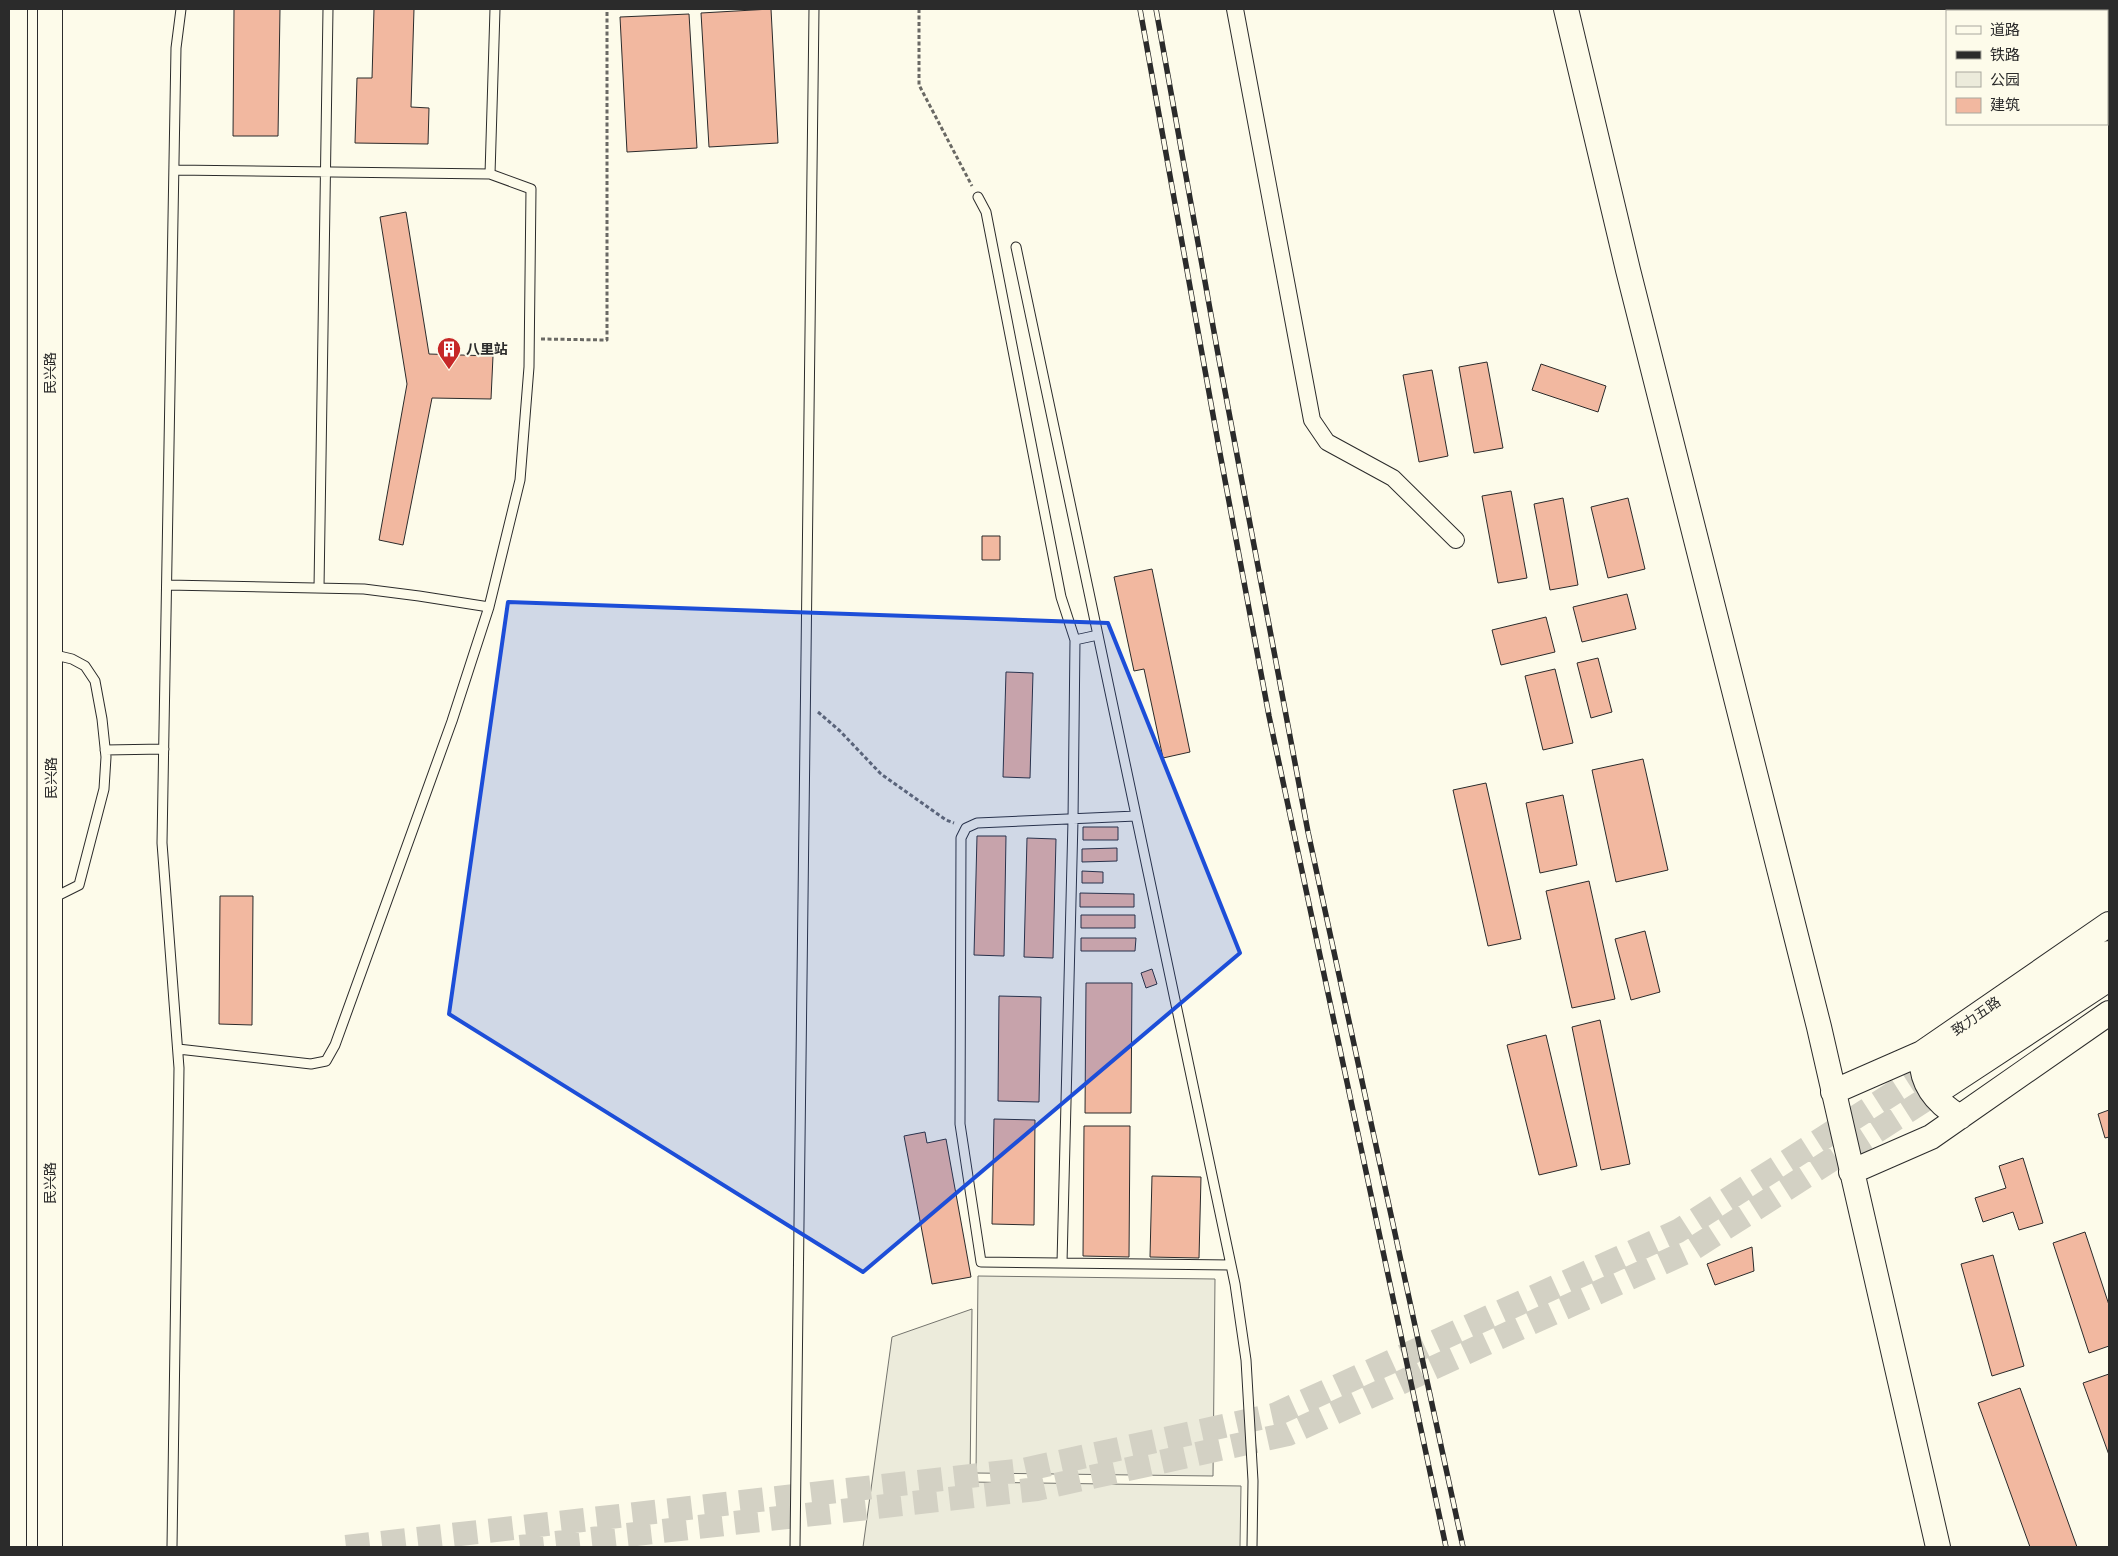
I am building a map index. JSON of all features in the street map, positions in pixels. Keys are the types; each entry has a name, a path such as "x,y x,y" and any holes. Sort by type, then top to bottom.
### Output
{"street":[{"path":"1235,9 1312,420 1327,442 1393,478 1456,540"},
{"path":"1566,9 1628,270 1819,1027 1938,1547"},
{"path":"14,1547 13,15 50,14"},
{"name":"民兴路","path":"50,14 50,1547"},
{"path":"12,653 51,654"},
{"name":"致力五路","path":"1833,1092 1933,1070 2109,924"},
{"path":"1933,1070 2109,953"},
{"path":"1960,1117 1938,1102 1929,1090 1921,1066 1933,1070 2109,980"},
{"path":"1851,1172 1931,1137 2109,1013"}],"lane":[{"path":"172,1547 179,1068 162,843 176,48 181,9"},
{"path":"319,588 328,9"},
{"path":"490,174 495,9"},
{"path":"795,1547 814,9"},
{"path":"174,170 490,174 531,189 529,367 520,480 489,607 452,721 335,1045 326,1061 311,1064 178,1048"},
{"path":"978,197 986,212 1061,597 1075,640 1073,820 1062,1263"},
{"path":"1016,247 1231,1265 1246,1360 1253,1481 1252,1547"},
{"path":"167,585 364,589 489,607"},
{"path":"1075,640 1098,635"},
{"path":"50,899 79,885 104,789 105,750 95,681 85,666 72,659 51,654"},
{"path":"105,750 164,749"},
{"path":"1136,816 977,823 966,828 961,838 960,1124 981,1262 1231,1265"}],"path":[{"path":"530,339 607,340 607,9"},
{"path":"919,9 919,85 978,197"},
{"path":"806,701 840,731 881,774 946,820 966,828"}],"highlighted area":[{"path":"508,602 1108,623 1240,953 863,1272 449,1014"}],"green space":[{"path":"978,1276 1215,1279 1213,1476 976,1473"},
{"path":"972,1309 970,1482 1241,1486 1240,1547 863,1547 892,1337"}],"building":[{"path":"234,9 280,9 278,136 233,136"},
{"path":"374,9 414,9 411,107 429,108 428,144 355,143 357,78 372,78"},
{"path":"771,9 778,143 709,147 701,13"},
{"path":"689,14 697,148 627,152 620,17"},
{"name":"八里站","path":"406,212 429,354 493,356 491,399 432,398 403,545 379,540 407,384 380,217"},
{"path":"1487,362 1503,448 1474,453 1459,367"},
{"path":"1541,364 1606,386 1598,412 1532,390"},
{"path":"1432,370 1448,456 1419,462 1403,375"},
{"path":"1511,491 1527,578 1498,583 1482,496"},
{"path":"1563,498 1578,585 1550,590 1534,504"},
{"path":"1628,498 1645,569 1608,578 1591,507"},
{"path":"982,536 1000,536 1000,560 982,560"},
{"path":"1152,569 1190,752 1163,758 1144,669 1134,671 1114,577"},
{"path":"1627,594 1636,629 1582,642 1573,607"},
{"path":"1546,617 1555,652 1501,665 1492,630"},
{"path":"1598,658 1612,712 1591,718 1577,663"},
{"path":"1555,669 1573,743 1543,750 1525,676"},
{"path":"1006,672 1033,673 1030,778 1003,777"},
{"path":"1643,759 1668,870 1616,882 1592,770"},
{"path":"1486,783 1521,939 1488,946 1453,790"},
{"path":"1563,795 1577,865 1540,873 1526,803"},
{"path":"1083,827 1118,827 1118,840 1083,840"},
{"path":"977,836 1006,836 1004,956 974,955"},
{"path":"1027,838 1056,839 1053,958 1024,957"},
{"path":"1117,848 1117,861 1082,862 1082,849"},
{"path":"1082,871 1103,872 1103,883 1082,883"},
{"path":"1589,881 1615,999 1572,1008 1546,891"},
{"path":"1080,893 1134,894 1134,907 1080,907"},
{"path":"220,896 253,896 252,1025 219,1024"},
{"path":"1081,915 1135,915 1135,928 1081,928"},
{"path":"1645,931 1660,992 1631,1000 1615,939"},
{"path":"1081,938 1136,938 1135,951 1081,951"},
{"path":"1152,969 1157,984 1146,988 1141,973"},
{"path":"1086,983 1132,983 1131,1113 1085,1113"},
{"path":"999,996 1041,997 1039,1102 998,1101"},
{"path":"1600,1020 1630,1164 1601,1170 1572,1027"},
{"path":"1546,1035 1577,1166 1539,1175 1507,1045"},
{"path":"2109,1110 2109,1137 2105,1138 2098,1114"},
{"path":"994,1119 1035,1120 1034,1225 992,1224"},
{"path":"1084,1126 1130,1126 1129,1257 1083,1256"},
{"path":"925,1132 927,1143 946,1139 971,1277 932,1284 904,1136"},
{"path":"2023,1158 2043,1223 2019,1230 2013,1212 1983,1222 1975,1198 2006,1188 1999,1166"},
{"path":"1152,1176 1201,1177 1199,1258 1150,1257"},
{"path":"2085,1232 2109,1305 2109,1346 2089,1353 2053,1243"},
{"path":"1752,1247 1754,1271 1715,1285 1707,1264"},
{"path":"1993,1255 2024,1366 1992,1376 1961,1264"},
{"path":"2109,1374 2109,1455 2083,1383"},
{"path":"2020,1388 2077,1547 2030,1547 1978,1403"}],"tunnel":[{"path":"346,1547 1023,1470 1274,1415 1678,1231 1931,1069"},
{"path":"520,1547 1037,1489 1288,1434 1691,1250 1945,1087"}],"railway":[{"path":"1140,9 1269,716 1446,1547"},
{"path":"1156,9 1218,354 1308,832 1463,1547"}],"place":[{"name":"八里站","path":"449,370"}]}
